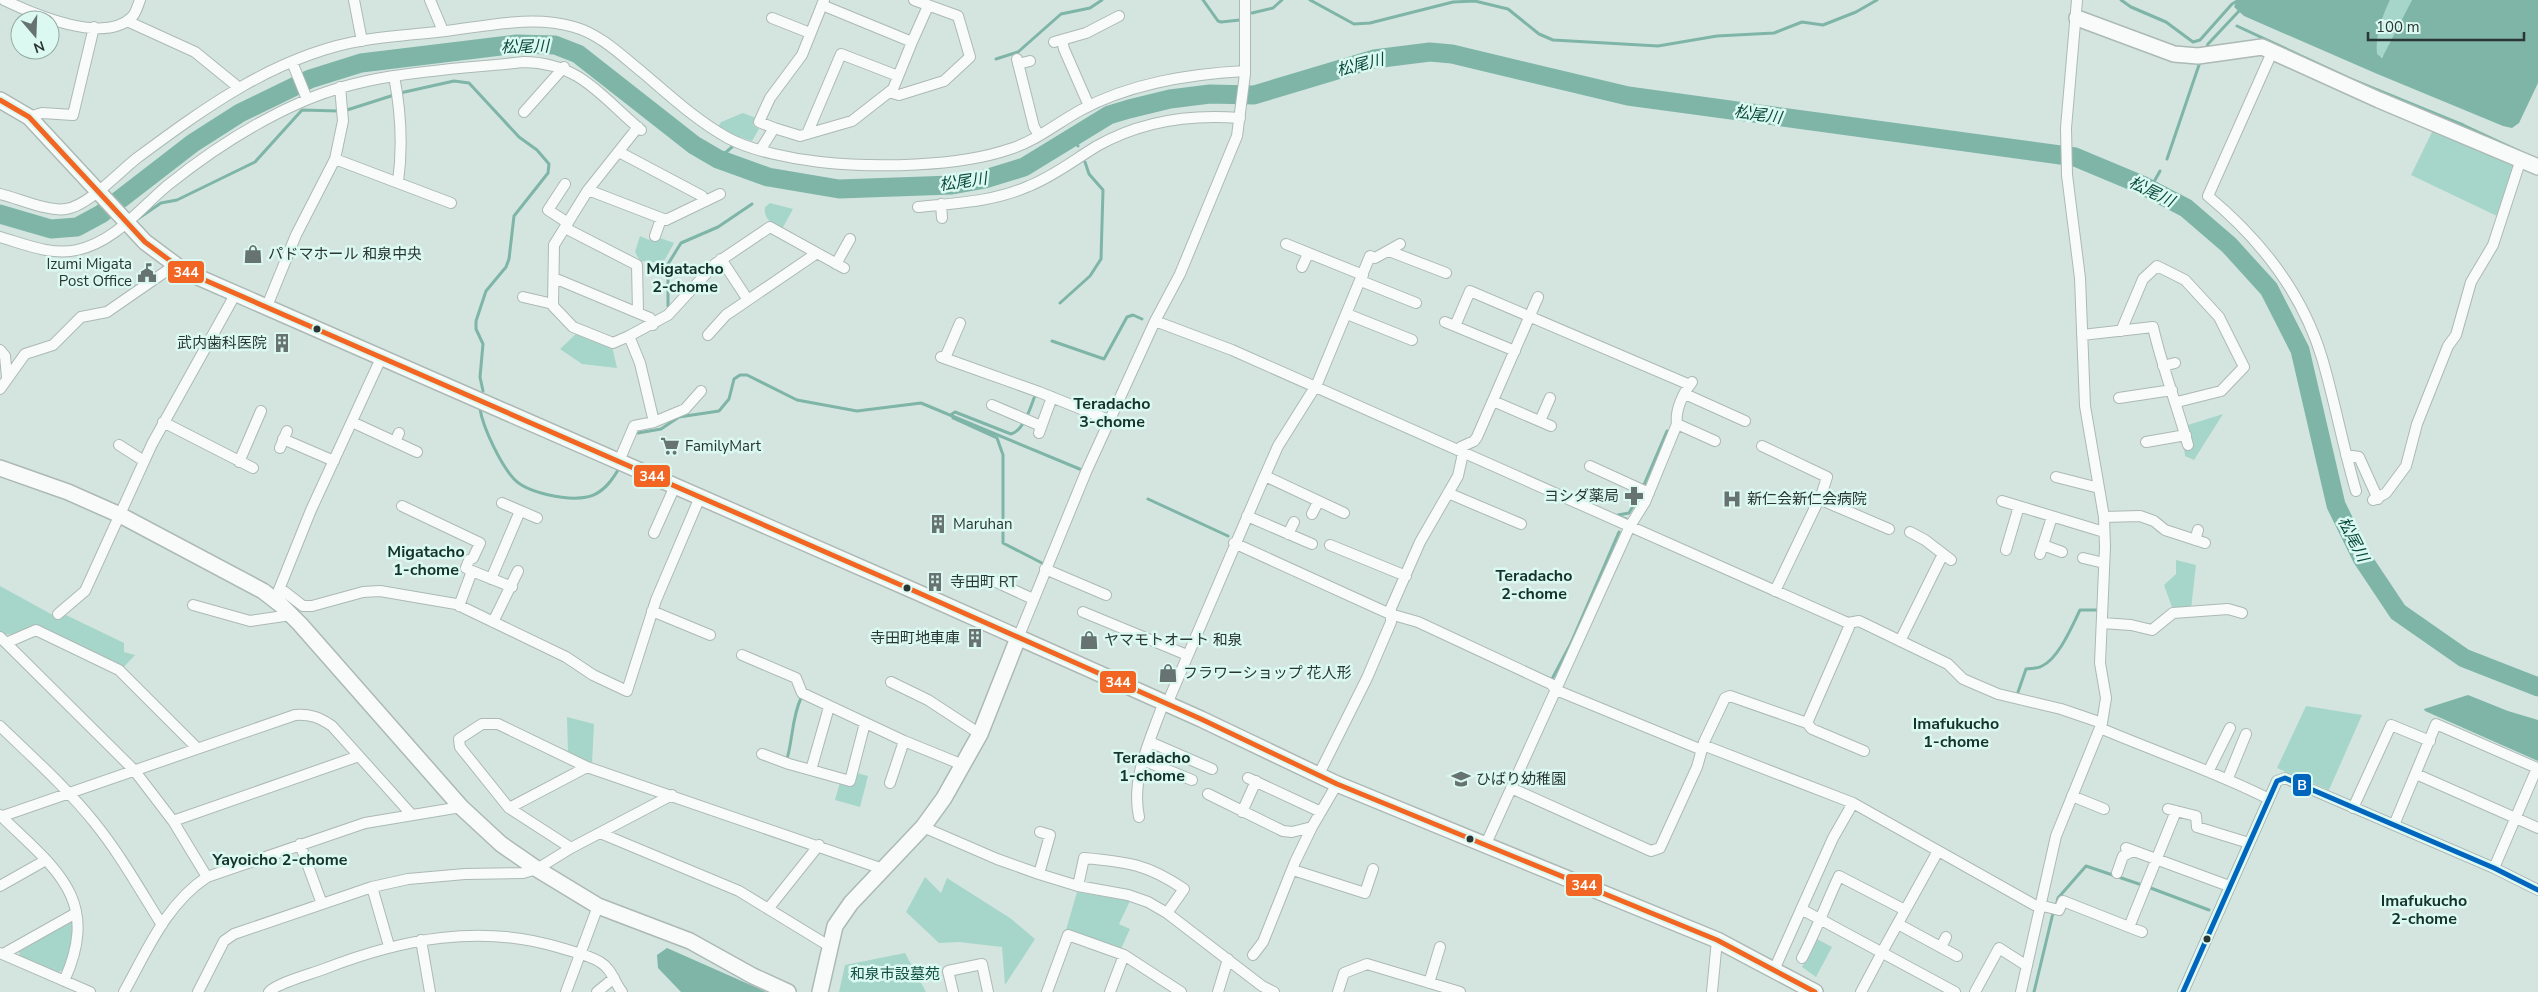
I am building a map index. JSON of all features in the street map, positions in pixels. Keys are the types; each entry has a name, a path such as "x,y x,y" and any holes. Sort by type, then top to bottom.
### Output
{"main road":[{"path":"2077,18 2174,54 2188,57 2254,46 2273,50 2379,100 2538,167"},
{"path":"0,100 29,117 144,242 174,265 1167,704 1337,784 1717,940 1815,992"},
{"path":"0,468 68,492 120,515 274,600 291,615 461,807 502,844 537,870 598,906 690,941 753,976 788,992"},
{"path":"820,992 835,926 851,903 923,828 944,798 980,734 1018,638"}],"street":[{"path":"4,0 66,25 94,27 109,27 127,21 134,16 140,0"},
{"path":"354,0 362,40"},
{"path":"430,0 443,31"},
{"path":"889,92 899,95 944,81 968,61 970,57 958,16 914,0"},
{"path":"1018,638 1045,569 1155,321 1180,274 1237,136 1241,117 1245,73 1245,0"},
{"path":"2021,992 2056,836 2101,726 2106,698 2100,663 2104,516 2085,406 2080,278 2068,175 2066,133 2077,0"},
{"path":"912,42 823,2 802,55 770,98 759,122 800,136 852,121 889,92 898,76 928,6"},
{"path":"1089,106 1080,74 1058,41 1086,33 1119,16"},
{"path":"772,18 810,33"},
{"path":"127,21 195,52 238,87"},
{"path":"0,194 58,210 70,209 99,192 178,128 238,87 293,64 309,54 362,40 518,22 547,23 576,28 606,44 730,139 761,149 818,162 923,163 991,155 1024,144 1089,106 1136,88 1203,73 1245,73"},
{"path":"29,117 42,113 73,115 94,27"},
{"path":"2273,50 2208,196 2236,219 2266,252 2294,294 2311,327 2322,358 2356,491"},
{"path":"807,134 841,54 898,76"},
{"path":"1030,61 1018,61 1034,126 1039,136"},
{"path":"0,237 57,252 77,250 101,242 169,184 220,148 272,116 306,98 340,87 394,76 524,62 545,62 564,67 584,79 640,129 588,190 554,245 553,304"},
{"path":"293,64 306,98"},
{"path":"524,112 564,67"},
{"path":"394,76 402,156 398,182"},
{"path":"267,306 296,235 335,159 343,120 340,87"},
{"path":"918,207 984,200 1028,187 1054,175 1097,146 1149,125 1170,120 1210,116 1241,117"},
{"path":"761,149 774,128"},
{"path":"619,152 702,196 704,201"},
{"path":"335,159 451,203"},
{"path":"2346,455 2359,457 2375,500 2386,493 2406,466 2417,424 2448,346 2456,335 2471,282 2493,245 2521,159"},
{"path":"565,184 548,210 567,225 637,265 638,312"},
{"path":"588,190 666,220 720,194"},
{"path":"941,204 942,218"},
{"path":"655,236 662,219"},
{"path":"523,297 553,304 573,327 613,343 668,315 721,259 770,227 840,266 850,240"},
{"path":"1286,244 1416,303"},
{"path":"1139,817 1133,800 1144,760 1162,708 1167,704 1234,543 1278,446 1315,387 1370,256 1375,258 1400,244"},
{"path":"1389,250 1446,273"},
{"path":"708,335 726,315 817,253"},
{"path":"1302,267 1308,254"},
{"path":"721,259 748,300"},
{"path":"0,389 25,354 53,345 81,317 107,312 174,265"},
{"path":"2121,331 2143,279 2157,266 2185,280 2219,318 2244,367 2221,391 2177,402"},
{"path":"554,278 638,312 650,318 653,324"},
{"path":"1515,351 1450,324 1470,290 1530,316 1554,332 1689,387 1728,414 1745,421"},
{"path":"58,614 85,591 163,422 236,293"},
{"path":"1319,774 1367,678 1391,622 1390,611 1433,516 1458,476 1462,453 1461,447 1474,441 1477,437 1538,297"},
{"path":"1347,314 1412,340"},
{"path":"1155,321 1232,350 1630,526 1635,531 1848,623 1859,622 1948,664 1962,679 1998,694 2061,709 2157,752 2228,778 2269,799"},
{"path":"960,324 943,358 1052,397 1111,421"},
{"path":"2082,335 2153,327 2163,366 2177,402 2187,440 2146,442"},
{"path":"629,336 640,363 654,422"},
{"path":"0,350 5,356 7,377"},
{"path":"274,600 382,356"},
{"path":"2163,366 2175,363"},
{"path":"1485,846 1677,424 1676,416 1689,387"},
{"path":"2119,398 2172,390"},
{"path":"619,461 634,426 654,422 684,409 701,391"},
{"path":"997,411 1025,419 1040,429 1052,397"},
{"path":"1540,421 1550,398"},
{"path":"1493,401 1551,426"},
{"path":"1728,414 1732,404"},
{"path":"239,462 254,439 261,410"},
{"path":"163,422 209,452 253,468"},
{"path":"352,422 397,437 417,452"},
{"path":"1677,424 1715,441"},
{"path":"283,439 334,461"},
{"path":"119,445 144,461"},
{"path":"1762,446 1775,458 1808,473 1827,476 1819,499 1775,591"},
{"path":"1590,466 1645,491"},
{"path":"1265,476 1344,513"},
{"path":"2056,478 2099,488"},
{"path":"654,533 675,486"},
{"path":"1448,493 1521,524"},
{"path":"274,600 285,592 303,606 312,606 363,592 380,591 459,606 566,657 593,675 627,691 652,611 700,497"},
{"path":"1819,499 1867,525 1889,529"},
{"path":"2002,501 2104,532"},
{"path":"1312,514 1318,502"},
{"path":"502,504 537,518"},
{"path":"402,506 419,509 467,531 480,543 466,568 512,587"},
{"path":"2006,550 2008,528 2020,506"},
{"path":"491,578 520,511"},
{"path":"1247,516 1312,544"},
{"path":"2104,516 2140,516 2200,537"},
{"path":"2052,517 2042,550 2062,552"},
{"path":"1288,534 1294,522"},
{"path":"1900,641 1925,601 1947,557 1910,532"},
{"path":"1234,543 1418,622 1550,684 1556,690 1853,803 2039,906 2059,910 2063,901 2142,932"},
{"path":"1330,545 1406,576"},
{"path":"2083,558 2104,563"},
{"path":"1045,569 1106,595"},
{"path":"459,606 472,571"},
{"path":"492,622 512,587 518,571"},
{"path":"994,581 1033,599"},
{"path":"193,605 250,621 291,615"},
{"path":"2102,623 2131,625 2152,630 2173,612 2228,609 2242,613"},
{"path":"652,611 710,635"},
{"path":"1083,612 1130,636 1187,655"},
{"path":"693,628 698,618"},
{"path":"1807,723 1832,670 1849,627 1848,623"},
{"path":"197,748 119,670 36,630 3,640 134,770 173,821 206,877"},
{"path":"742,655 796,678 802,693 829,707 963,765"},
{"path":"891,682 928,700 980,734"},
{"path":"1511,788 1651,851 1660,848 1694,776 1702,747 1725,698 1730,696 1807,723 1812,729 1854,741 1864,751"},
{"path":"811,770 829,707"},
{"path":"64,981 77,948 79,932 70,890 46,860 1,816 294,715 307,714 318,717 332,726 412,814"},
{"path":"762,754 850,781 865,723"},
{"path":"570,848 508,808 460,747 460,739 482,724 498,724 587,767 819,845 883,869"},
{"path":"2394,825 2436,724 2538,768 2494,868"},
{"path":"2354,808 2391,725 2430,741"},
{"path":"0,726 68,792 111,844 162,924"},
{"path":"2209,770 2230,728"},
{"path":"2228,778 2246,734"},
{"path":"890,783 904,741"},
{"path":"1150,742 1212,769"},
{"path":"173,821 359,756"},
{"path":"1144,760 1192,780"},
{"path":"508,808 587,767"},
{"path":"2416,774 2538,828"},
{"path":"2183,992 2277,781 2285,778 2494,868 2538,890"},
{"path":"1242,812 1252,779 1322,812"},
{"path":"1253,955 1263,942 1292,870 1312,827 1337,784"},
{"path":"1208,794 1283,831 1292,832 1312,827"},
{"path":"198,992 224,941 234,934 372,886 408,879 465,874 523,873 537,870 570,848 672,795"},
{"path":"2072,796 2104,809"},
{"path":"1774,970 1833,838 1853,803"},
{"path":"124,992 177,901 206,877 365,823 461,807"},
{"path":"2129,926 2157,860 2172,810 2196,810 2198,827 2249,843"},
{"path":"923,828 996,859 1039,874 1078,886 1128,895 1148,902 1167,913 1262,986 1274,992"},
{"path":"1039,874 1050,835 1040,832"},
{"path":"600,833 739,891 829,946"},
{"path":"300,844 322,904"},
{"path":"768,909 819,845"},
{"path":"2116,865 2130,849 2229,886"},
{"path":"1861,992 1938,851"},
{"path":"1078,886 1084,858 1128,862 1144,866 1184,889 1167,913"},
{"path":"0,886 46,860"},
{"path":"1292,870 1365,893 1373,869"},
{"path":"1802,958 1820,925 1820,919 1839,876 1905,910"},
{"path":"372,886 389,946"},
{"path":"566,992 598,906"},
{"path":"1801,909 1881,955 1955,992"},
{"path":"2,953 76,913"},
{"path":"1898,924 1957,956"},
{"path":"269,992 355,957 389,946 421,940 470,935 512,938 548,944 580,954 600,962 610,969 622,992"},
{"path":"1047,992 1068,935 1124,955 1181,992"},
{"path":"1941,947 1946,937"},
{"path":"421,940 430,992"},
{"path":"1712,992 1717,940"},
{"path":"1429,983 1440,947"},
{"path":"1975,992 1999,948 2027,966"},
{"path":"2,953 90,992"},
{"path":"1110,992 1124,955"},
{"path":"1218,992 1228,959"},
{"path":"953,992 948,971 982,964 988,992"},
{"path":"1338,992 1344,973 1367,964 1460,992"},
{"path":"596,992 614,978"}],"green space":[{"path":"2390,0 2412,0 2385,55 2379,58 2376,52 2377,37 2381,21"},
{"path":"743,113 756,118 753,125 759,129 752,141 740,137 739,140 718,127 721,122"},
{"path":"2434,128 2511,162 2514,167 2497,216 2411,175"},
{"path":"770,203 793,209 782,229 765,215 765,207"},
{"path":"652,235 674,243 663,263 640,261 635,252 640,236 649,240"},
{"path":"578,332 612,346 617,368 582,364 560,349"},
{"path":"2223,414 2194,460 2185,456 2184,448 2193,445 2188,425"},
{"path":"2176,560 2196,565 2191,609 2173,610 2164,585 2176,574"},
{"path":"0,586 51,614 62,617 66,615 124,643 124,652 135,655 123,668 35,626 8,635 0,632"},
{"path":"2306,706 2362,715 2329,790 2277,768"},
{"path":"567,717 594,724 592,764 568,754"},
{"path":"857,773 868,776 860,807 835,800 840,782 853,786"},
{"path":"925,877 941,893 947,878 1010,918 1035,939 1005,985 1002,947 959,942 939,943 906,912"},
{"path":"1077,892 1130,901 1119,924 1130,929 1121,949 1066,930"},
{"path":"65,921 73,923 73,938 64,970 58,972 20,956 18,947"},
{"path":"1817,939 1832,947 1816,977 1802,967"},
{"name":"和泉市設墓苑","path":"905,953 926,992 839,992 845,965"}],"shaded area":[{"path":"2237,0 2390,0 2377,40 2377,54 2382,58 2412,0 2538,0 2538,83 2519,123 2512,128 2503,126 2244,16 2234,7"},
{"path":"2468,695 2508,711 2538,720 2538,761 2424,709"},
{"path":"667,948 766,992 681,992 658,968 657,955"}],"waterway":[{"path":"996,59 1018,52 1061,14 1090,8 1102,0"},
{"path":"1203,0 1218,21 1240,20"},
{"path":"1252,13 1273,8 1282,0"},
{"path":"1310,0 1354,24 1370,23 1453,2 1475,1 1508,9 1539,34 1553,40 1658,46 1717,36 1774,33 1802,22 1823,25 1856,12 1877,0"},
{"path":"2121,0 2131,7 2166,22 2193,42 2200,40 2232,4 2239,0"},
{"path":"2206,49 2208,44 2239,11"},
{"path":"2237,26 2353,80 2463,125 2519,151"},
{"name":"松尾川","path":"0,214 51,229 77,227 101,214 193,143 240,113 310,79 361,63 517,44 555,45 578,54 694,145 718,159 768,177 839,189 952,185 985,179 1024,167 1109,115 1129,109 1170,99 1210,94 1254,95 1374,59 1430,52 1452,54 1628,96 2075,157 2142,185 2186,208 2229,245 2269,289 2300,350 2336,505 2362,558 2398,612 2464,658 2538,687"},
{"path":"2167,159 2200,62"},
{"path":"400,93 454,81 469,83 519,137 537,150 549,164 548,173 514,216 509,259 506,267 486,291 476,321 476,329 483,344 480,377 483,391"},
{"path":"347,110 394,95"},
{"path":"139,218 161,203 177,200 255,162 302,110 338,111"},
{"path":"1074,137 1078,146"},
{"path":"718,159 732,147"},
{"path":"1060,303 1090,276 1101,259 1103,190 1089,174 1085,162"},
{"path":"2150,189 2160,171"},
{"path":"668,306 668,264 681,243 718,227 752,204"},
{"path":"1052,341 1104,359 1127,317 1133,315 1142,319"},
{"path":"638,433 661,429 679,417 719,411 729,399 734,379 740,375 747,375 797,400 857,411 921,403 1082,470"},
{"path":"952,414 955,412 1011,434 1016,432 1024,422 1036,393"},
{"path":"480,409 498,456 514,479 528,488 559,497 587,497 606,487 618,470"},
{"path":"952,415 953,418 997,438 1003,455 1003,543 1042,563"},
{"path":"1618,515 1629,513 1640,494 1667,431"},
{"path":"1148,499 1228,536"},
{"path":"1617,516 1626,519"},
{"path":"1551,681 1571,643 1619,532"},
{"path":"2017,695 2026,669 2040,667 2054,656 2080,610 2097,610"},
{"path":"787,759 796,713 801,698"},
{"path":"2056,906 2058,898 2086,866 2142,885"},
{"path":"2148,887 2209,910"},
{"path":"2034,992 2053,913"}],"transit line":[{"name":"344","path":"0,100 29,117 145,242 184,271 919,593 1201,719 1337,784 1717,940 1815,992"},
{"name":"B","path":"2183,992 2277,781 2285,778 2494,868 2538,890"}],"place":[{"name":"パドマホール 和泉中央","path":"253,254"},
{"name":"Izumi Migata Post Office","path":"147,273"},
{"name":"武内歯科医院","path":"282,343"},
{"name":"FamilyMart","path":"670,446"},
{"name":"ヨシダ薬局","path":"1634,496"},
{"name":"新仁会新仁会病院","path":"1732,499"},
{"name":"Maruhan","path":"938,524"},
{"name":"寺田町 RT","path":"935,582"},
{"name":"寺田町地車庫","path":"975,638"},
{"name":"ヤマモトオート 和泉","path":"1089,640"},
{"name":"フラワーショップ 花人形","path":"1168,673"},
{"name":"ひばり幼稚園","path":"1461,779"}],"district":[{"name":"Migatacho 2-chome","path":"685,277"},
{"name":"Teradacho 3-chome","path":"1112,412"},
{"name":"Migatacho 1-chome","path":"426,560"},
{"name":"Teradacho 2-chome","path":"1534,584"},
{"name":"Imafukucho 1-chome","path":"1956,732"},
{"name":"Teradacho 1-chome","path":"1152,766"},
{"name":"Yayoicho 2-chome","path":"280,859"},
{"name":"Imafukucho 2-chome","path":"2424,909"}]}
